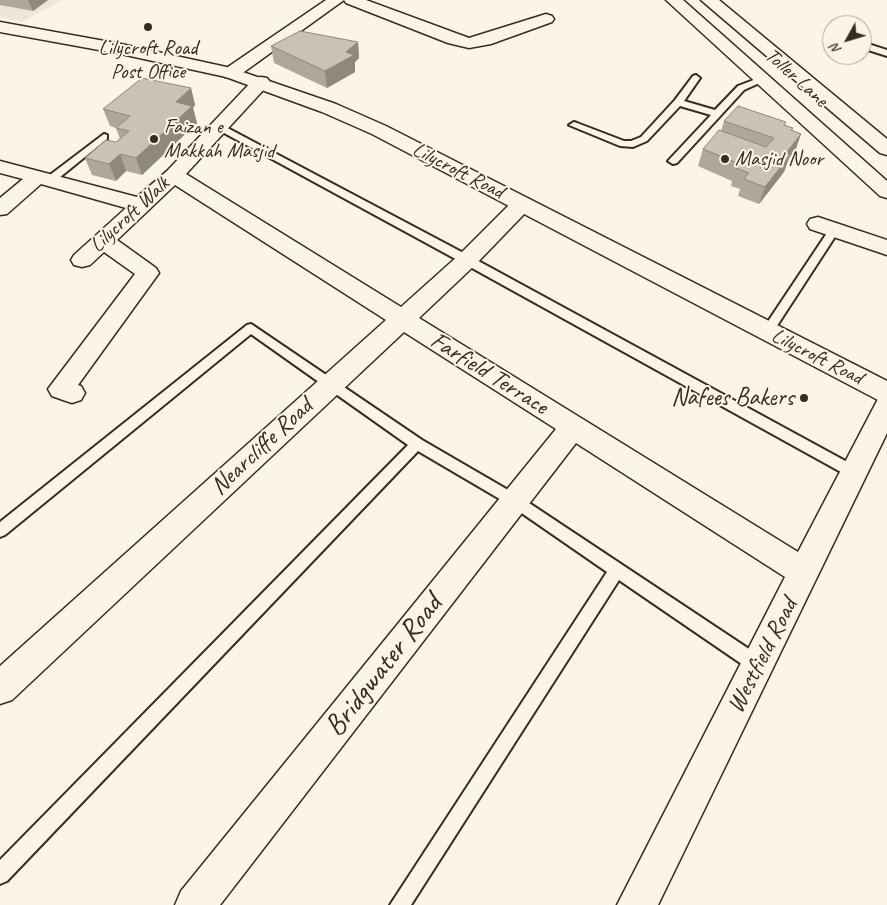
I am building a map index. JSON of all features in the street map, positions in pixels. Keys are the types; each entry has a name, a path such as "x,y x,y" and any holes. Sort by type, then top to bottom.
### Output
{"street":[{"path":"305,0 331,3"},
{"path":"352,0 469,43 485,40 546,19"},
{"name":"Toller Lane","path":"674,0 764,79 886,191"},
{"name":"Toller Lane","path":"709,0 887,149"},
{"path":"231,73 331,3"},
{"path":"696,18 725,13"},
{"name":"Lilycroft Road","path":"0,27 121,49 231,73 261,82 329,108 379,130 887,393"},
{"path":"764,79 795,72"},
{"name":"Lilycroft Walk","path":"82,260 174,175 261,82"},
{"path":"0,167 141,205"},
{"name":"Farfield Terrace","path":"174,175 805,573"},
{"path":"0,209 44,179"},
{"name":"Nearcliffe Road","path":"0,688 467,260 522,204"},
{"path":"826,227 887,248"},
{"path":"72,393 61,389 148,273 103,240"},
{"name":"Westfield Road","path":"637,905 887,406"},
{"name":"Bridgwater Road","path":"195,905 573,427"}],"lane":[{"path":"872,48 887,52"},
{"path":"574,125 623,144 633,144 644,139 678,102 696,78"},
{"path":"673,161 740,88 764,79"},
{"path":"678,102 717,114"},
{"path":"218,126 855,473"},
{"path":"44,179 104,137"},
{"path":"767,332 826,227"},
{"path":"0,531 251,328 417,444 515,501 758,665"},
{"path":"0,874 417,444"},
{"path":"400,905 617,570"}],"shaded area":[{"path":"0,0 62,0 22,22 0,17"}],"building":[{"path":"300,31 358,42 346,52 354,55 325,71 271,46"},
{"path":"142,78 191,88 176,102 192,106 136,158 120,154 109,164 85,158 106,140 116,142 129,131 116,128 130,116 103,109"},
{"path":"738,106 786,122 784,125 793,128 791,130 801,134 786,153 790,155 765,187 744,179 749,173 736,168 740,164 703,149 719,130 766,147 774,138 724,121"}],"place":[{"name":"Lilycroft Road Post Office","path":"148,27"},
{"name":"Faizan e Makkah Masjid","path":"154,139"},
{"name":"Masjid Noor","path":"725,159"},
{"name":"Nafees Bakers","path":"804,398"}]}
